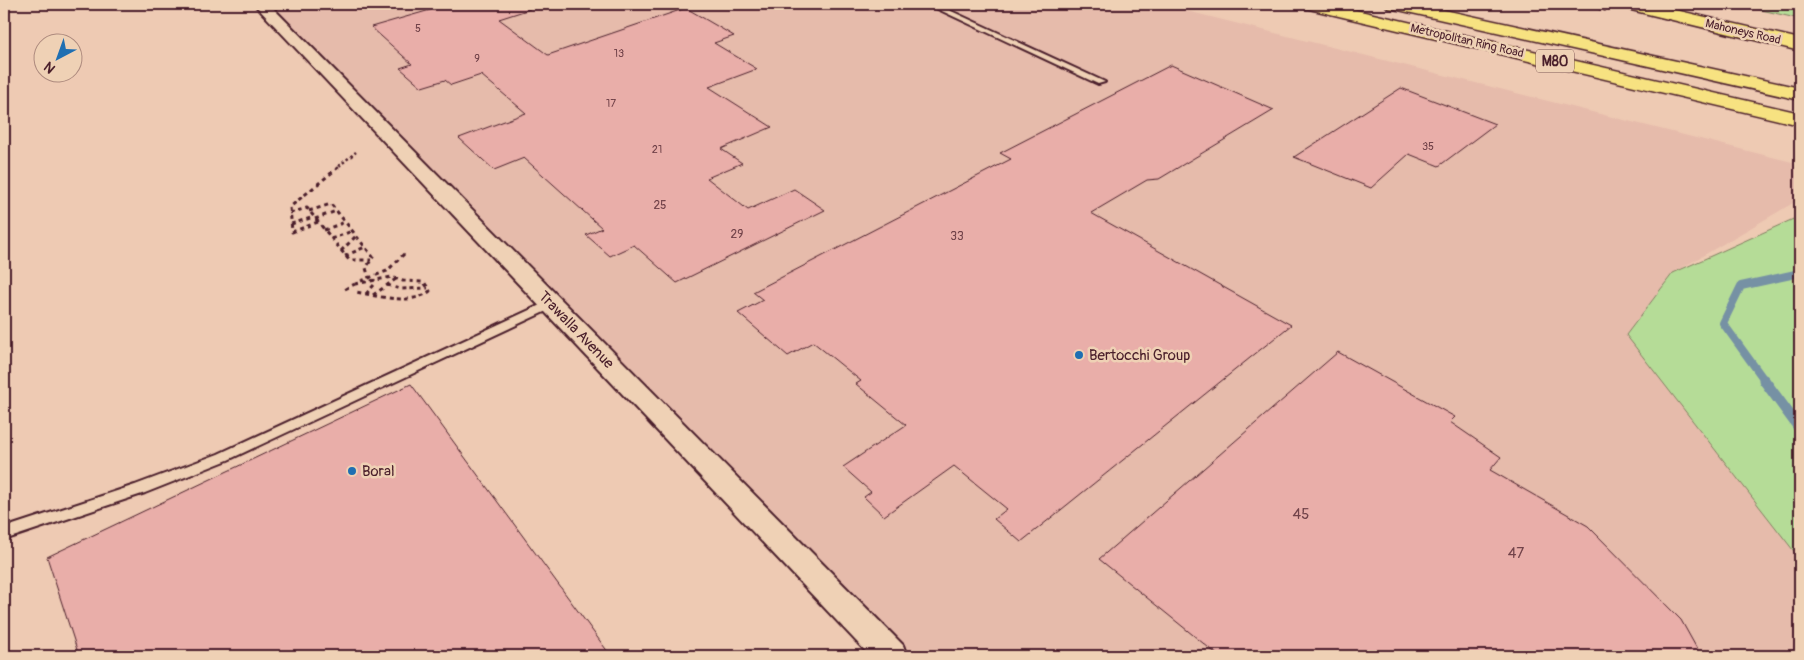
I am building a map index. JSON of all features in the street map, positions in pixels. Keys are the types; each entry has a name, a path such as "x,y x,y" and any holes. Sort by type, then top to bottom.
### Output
{"main road":[{"name":"Metropolitan Ring Road","path":"1309,4 1800,119"},
{"name":"Metropolitan Ring Road","path":"1394,4 1800,94"},
{"name":"Mahoneys Road","path":"1629,4 1800,44"},
{"name":"Mahoneys Road","path":"1696,4 1773,21"}],"street":[{"name":"Trawalla Avenue","path":"261,4 412,163 891,656"}],"lane":[{"path":"931,4 1102,82"},
{"path":"4,534 140,488 222,457 551,304"}],"path":[{"path":"318,222 292,232 290,207 356,152"},
{"path":"309,211 331,204 373,257 366,268 374,285 366,294"},
{"path":"290,213 307,208 349,260 355,262 371,260"},
{"path":"291,224 298,220 315,218 336,211"},
{"path":"324,230 346,222"},
{"path":"331,239 352,231"},
{"path":"341,251 356,236"},
{"path":"345,256 365,247"},
{"path":"344,289 386,271 406,252"},
{"path":"356,292 391,299 422,296 428,293 428,288 424,282 392,277 372,278"},
{"path":"373,295 396,279"},
{"path":"387,286 428,288"},
{"path":"399,298 405,288"}],"shaded area":[{"path":"254,4 1159,4 1800,164 1800,199 1673,273 1626,335 1800,559 1800,656 887,656"}],"green space":[{"path":"1736,4 1800,4 1800,19"},
{"path":"1800,216 1800,559 1626,335 1673,273"}],"building":[{"path":"451,4 530,4 530,9 499,19 548,55 686,8 734,36 714,43 757,69 709,87 772,127 721,149 742,163 707,178 748,210 794,189 825,210 677,283 634,245 610,256 586,235 602,228 524,158 494,170 459,138 526,113 481,75 451,85 445,80 422,87 400,68 412,64 371,27"},
{"path":"1171,65 1274,110 1159,179 1147,180 1091,213 1291,325 1021,542 994,519 1007,509 954,466 884,516 864,497 871,492 843,467 906,425 856,384 861,381 813,342 788,356 738,313 763,300 753,292 1011,159 1000,153"},
{"path":"1401,88 1495,124 1439,166 1409,154 1371,188 1294,157"},
{"path":"1338,352 1455,417 1450,422 1501,457 1490,470 1588,526 1681,620 1701,656 1219,656 1099,559"},
{"name":"Boral","path":"411,384 611,656 79,656 47,557"}],"waterway":[{"path":"1765,381 1723,323 1741,286 1800,273"},
{"path":"1764,380 1800,429"}],"place":[{"name":"Bertocchi Group","path":"1079,355"},
{"name":"Boral","path":"352,471"}]}
